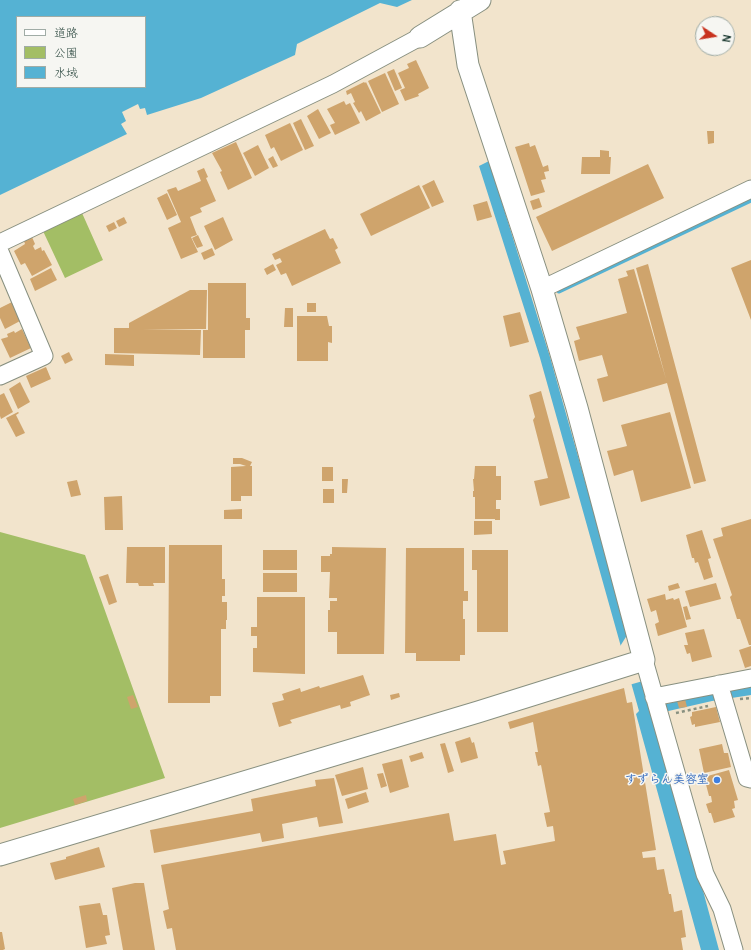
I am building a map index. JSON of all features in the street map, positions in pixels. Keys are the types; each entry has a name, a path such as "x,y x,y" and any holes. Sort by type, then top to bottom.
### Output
{"street":[{"path":"0,243 333,84 420,37 480,0"},
{"path":"460,11 468,66 542,288 577,408 657,708 705,874 722,909 734,950"},
{"path":"542,288 751,189"},
{"path":"0,252 44,356 0,376"},
{"path":"0,855 478,712 644,660"},
{"path":"657,708 722,694 751,678"},
{"path":"722,694 747,778 751,779"}],"path":[{"path":"657,708 722,694 751,698"}],"green space":[{"path":"82,213 103,260 65,278 43,231"},
{"path":"0,532 85,555 165,778 0,828"}],"water":[{"path":"0,0 412,0 397,7 380,3 297,44 295,55 201,98 147,115 145,108 140,109 138,104 122,112 126,121 121,124 127,134 0,195"},
{"path":"489,161 550,357 649,708 751,684 751,695 712,701 651,715 698,872 719,950 701,950 636,714 639,711 540,358 479,166"}],"pier":[{"path":"629,632 643,681 629,685 619,648"}],"building":[{"path":"416,60 429,88 418,94 419,96 405,101 400,90 405,88 398,73 409,68 407,64"},
{"path":"394,69 402,88 395,91 387,72"},
{"path":"385,73 399,104 382,112 368,81"},
{"path":"366,82 381,113 366,121 361,111 359,113 353,103 355,102 351,93 347,95 346,91"},
{"path":"344,101 346,105 350,103 360,123 335,135 330,125 335,123 327,109"},
{"path":"318,109 331,133 319,139 307,116"},
{"path":"301,119 314,146 305,150 293,123"},
{"path":"290,123 303,150 281,161 274,147 271,149 265,135"},
{"path":"707,131 714,131 714,143 708,144"},
{"path":"236,142 252,178 228,190 220,172 222,171 212,153"},
{"path":"529,143 530,147 535,145 543,167 548,165 549,171 544,172 546,179 541,180 545,192 531,196 515,147"},
{"path":"258,145 269,168 255,176 243,153"},
{"path":"600,150 609,151 609,157 611,157 610,174 581,174 582,157 600,157"},
{"path":"273,156 278,166 273,168 268,159"},
{"path":"648,164 664,198 552,251 536,217"},
{"path":"204,168 208,177 206,178 216,201 200,208 202,212 190,217 197,235 191,237 198,252 181,259 168,228 181,222 167,190 176,187 178,191 201,181 197,171"},
{"path":"434,180 444,202 432,207 422,186"},
{"path":"419,185 430,208 371,236 360,214"},
{"path":"167,193 177,215 167,220 157,198"},
{"path":"539,198 542,207 533,210 530,201"},
{"path":"487,201 492,217 477,221 473,205"},
{"path":"124,217 127,223 119,227 116,221"},
{"path":"223,217 233,240 215,250 204,226"},
{"path":"114,222 117,228 109,232 106,226"},
{"path":"325,229 330,239 333,238 338,248 335,250 341,263 292,286 286,273 281,275 276,265 282,262 280,258 275,260 272,254"},
{"path":"198,235 203,246 197,248 192,238"},
{"path":"32,237 35,244 33,246 35,250 41,247 42,251 44,250 52,265 32,276 25,263 21,265 14,251 25,244 24,241"},
{"path":"212,248 215,255 204,260 201,253"},
{"path":"751,260 751,320 731,268"},
{"path":"273,264 276,270 267,275 264,269"},
{"path":"648,264 706,481 694,484 667,383 603,402 597,379 608,376 602,355 579,361 574,341 580,339 576,327 627,313 618,279 628,276 626,271 634,269 666,379 636,268"},
{"path":"51,268 57,280 35,291 30,279"},
{"path":"208,283 246,283 246,318 250,318 250,330 245,330 245,358 203,358 203,330 208,330"},
{"path":"190,290 207,290 206,329 143,329 201,330 200,355 114,353 114,328 129,328 129,323"},
{"path":"12,302 20,321 5,329 0,318 0,308"},
{"path":"307,303 316,303 316,312 307,312"},
{"path":"285,308 293,308 293,327 284,327"},
{"path":"520,312 529,342 510,347 503,316"},
{"path":"297,316 327,316 329,326 332,326 332,343 328,342 328,361 297,361"},
{"path":"22,329 31,348 10,358 1,339 8,337 7,334 14,331 15,333"},
{"path":"69,352 73,360 65,364 61,356"},
{"path":"105,354 134,355 134,366 105,365"},
{"path":"46,367 51,379 31,388 26,376"},
{"path":"20,382 30,402 18,409 9,389"},
{"path":"541,391 570,498 540,506 534,481 548,478 533,420 535,417 529,395"},
{"path":"4,393 13,412 1,419 0,395"},
{"path":"18,412 19,413 16,415 25,433 16,437 6,418"},
{"path":"670,412 691,488 641,502 633,470 614,476 607,451 627,446 621,425"},
{"path":"233,458 242,458 252,462 250,466 252,466 252,496 241,496 241,501 231,501 231,467 246,466 233,464"},
{"path":"475,466 496,466 496,476 501,476 501,500 496,500 496,509 500,509 500,520 475,519 473,479"},
{"path":"322,467 333,467 333,481 322,481"},
{"path":"342,479 348,479 347,493 342,493"},
{"path":"77,480 81,495 71,497 67,482"},
{"path":"323,489 334,489 334,503 323,503"},
{"path":"122,496 123,530 105,530 104,497"},
{"path":"242,509 242,519 224,519 224,510"},
{"path":"751,519 751,645 749,645 740,619 737,619 730,597 732,595 713,539 723,536 721,528"},
{"path":"474,521 492,521 492,534 474,535"},
{"path":"702,530 711,558 708,559 713,577 704,580 698,562 695,563 694,558 692,558 686,535"},
{"path":"169,545 222,545 222,579 225,579 225,596 222,596 222,602 227,602 227,620 226,629 221,629 221,696 210,696 210,703 168,703"},
{"path":"127,547 165,547 165,583 153,583 154,586 139,586 138,583 126,583"},
{"path":"332,547 386,548 384,654 337,654 337,632 328,632 328,610 330,610 330,601 337,601 337,598 329,598 330,572 321,572 321,556 330,556 330,554 332,554"},
{"path":"406,548 464,548 464,591 468,591 468,601 463,601 463,619 465,619 465,655 460,655 460,661 416,661 416,653 405,653"},
{"path":"263,550 297,550 297,570 263,570"},
{"path":"472,550 508,550 508,632 477,632 477,570 472,570"},
{"path":"263,573 297,573 297,592 263,592"},
{"path":"108,574 117,602 109,605 99,577"},
{"path":"678,583 680,588 669,591 668,586"},
{"path":"716,583 721,599 690,607 685,591"},
{"path":"665,594 666,600 673,598 674,600 679,598 687,627 658,636 655,624 659,622 656,610 651,612 647,599"},
{"path":"257,597 305,597 305,674 253,672 253,648 257,648 257,636 251,636 251,627 257,627"},
{"path":"687,606 691,619 686,620 683,607"},
{"path":"704,629 712,657 692,662 690,653 687,654 684,645 688,645 685,633"},
{"path":"751,646 751,666 745,668 739,650"},
{"path":"363,675 370,695 350,702 351,706 341,709 340,705 290,720 292,723 279,727 272,703 284,700 282,694 300,688 301,692 319,686 320,688"},
{"path":"624,688 627,703 632,702 656,850 642,852 643,858 655,857 657,870 664,869 674,912 682,910 686,937 681,938 683,950 176,950 172,928 167,929 163,911 169,909 161,865 449,813 454,841 496,834 501,865 506,864 503,851 555,841 553,826 547,827 544,813 550,812 541,765 538,766 535,752 538,752 533,722 510,729 508,722"},
{"path":"399,693 400,697 391,700 390,695"},
{"path":"133,695 138,707 131,709 127,697"},
{"path":"685,699 687,707 679,708 677,701"},
{"path":"716,707 720,722 695,727 695,724 692,725 690,717 692,716 692,712"},
{"path":"470,737 472,743 474,742 478,758 461,763 455,742"},
{"path":"445,743 454,771 448,773 440,744"},
{"path":"722,744 724,753 728,753 731,767 704,773 699,749"},
{"path":"422,752 424,758 411,762 409,756"},
{"path":"402,759 409,787 390,793 382,764"},
{"path":"363,767 368,789 342,796 335,775"},
{"path":"729,770 738,800 734,801 735,808 732,809 735,817 714,823 706,804 712,802 704,777"},
{"path":"383,773 387,786 381,788 377,774"},
{"path":"334,778 343,823 319,827 317,817 282,824 284,838 262,842 260,833 154,853 150,830 253,811 251,799 316,786 315,780"},
{"path":"366,792 369,802 348,809 345,799"},
{"path":"86,795 87,801 75,805 73,799"},
{"path":"99,847 105,867 55,880 50,863"},
{"path":"135,883 144,883 155,950 123,950 112,888"},
{"path":"100,903 103,915 107,915 110,935 105,936 107,944 86,948 79,906"},
{"path":"0,932 2,932 5,949 3,950 0,950"}],"waterway":[{"path":"559,291 751,200"}],"place":[{"name":"すずらん美容室","path":"717,780"}]}
